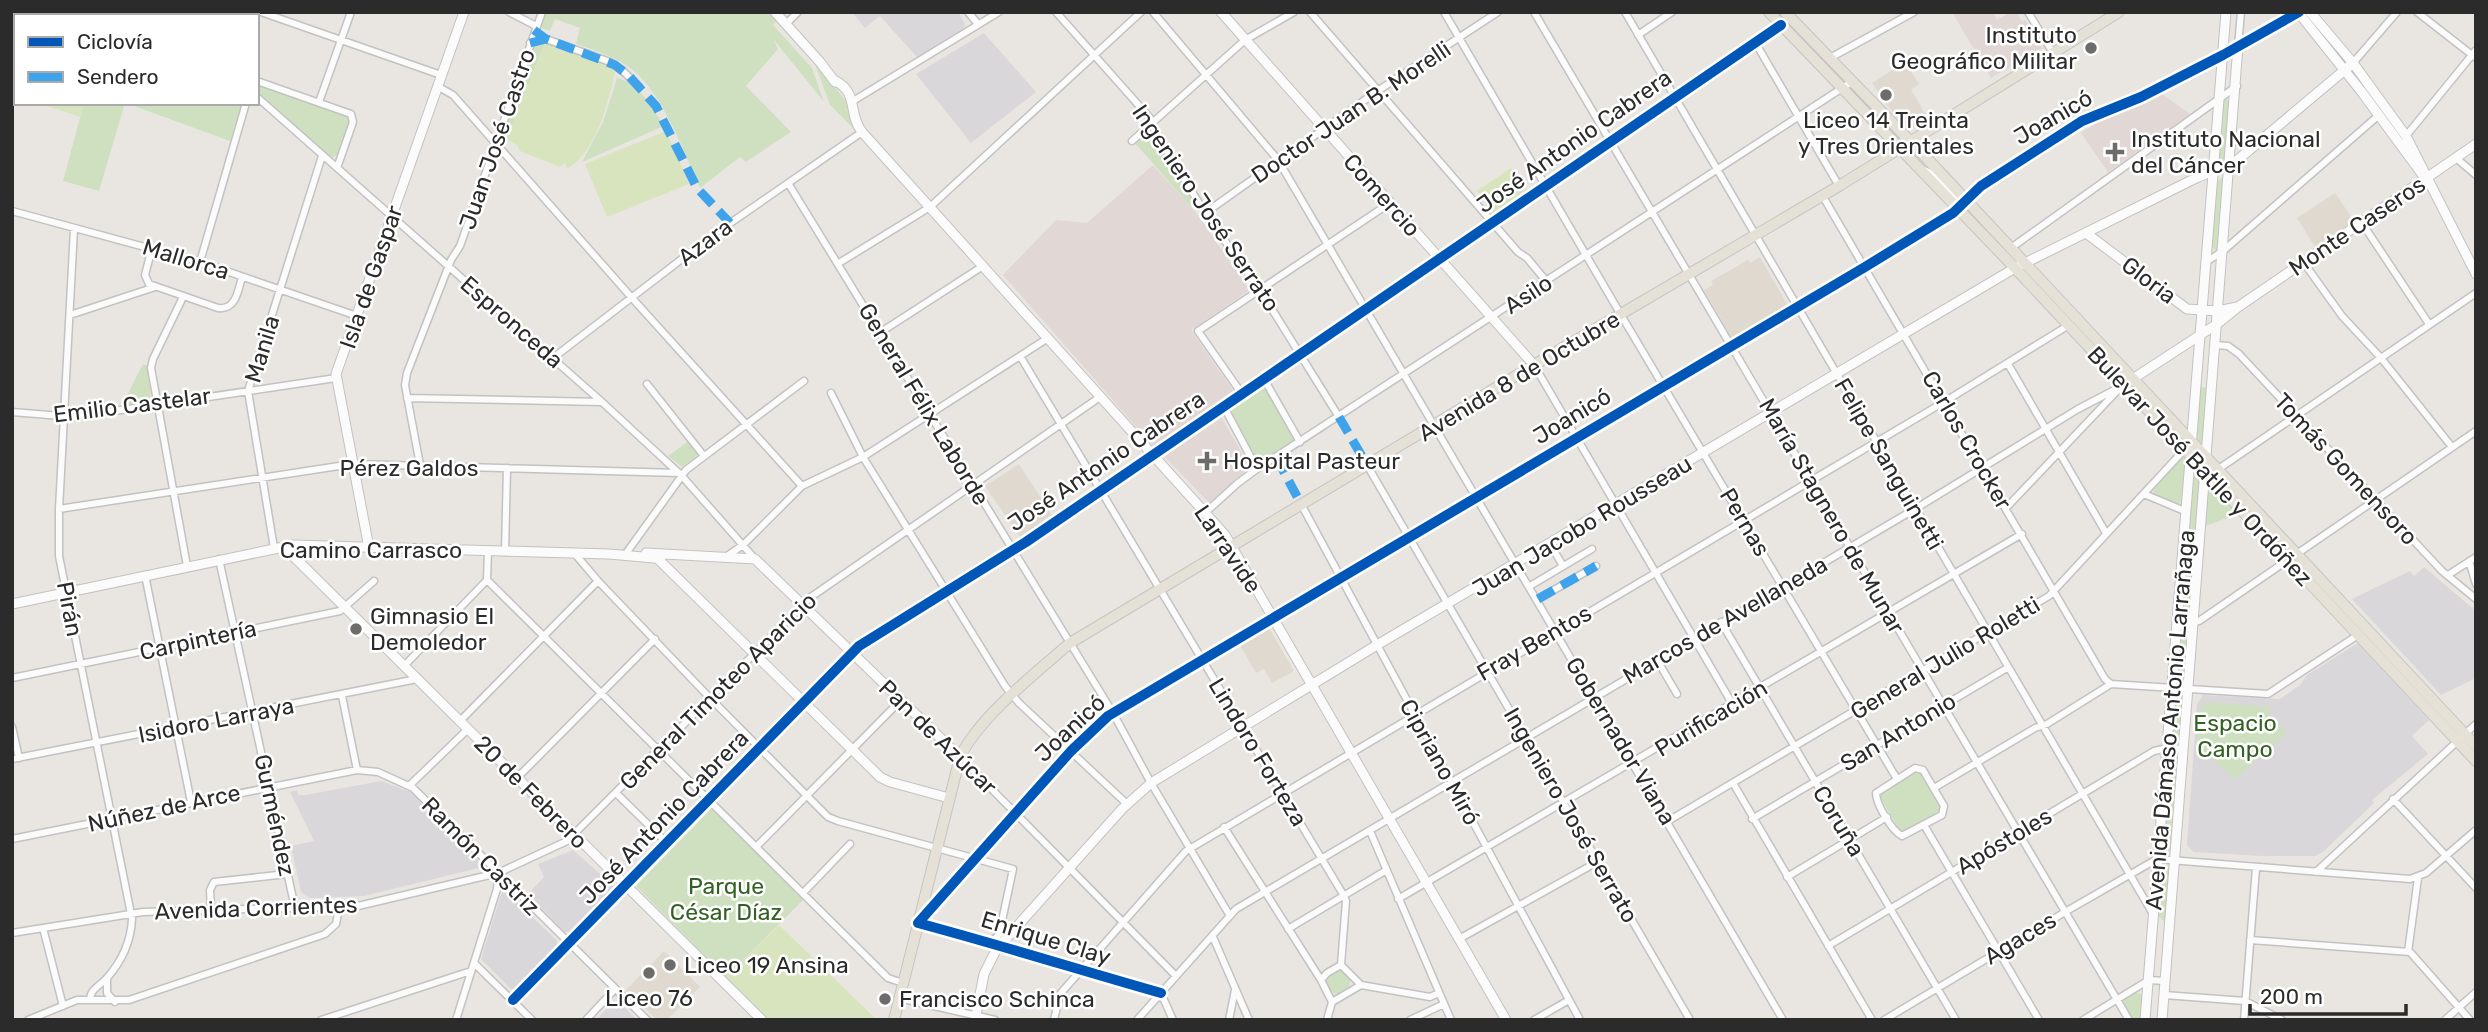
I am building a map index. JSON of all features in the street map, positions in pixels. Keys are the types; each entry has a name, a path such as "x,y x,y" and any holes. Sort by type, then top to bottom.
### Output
{"main road":[{"name":"Bulevar José Batlle y Ordóñez","path":"1769,12 1923,171 2011,248 2020,266 2069,326 2092,351 2128,381"},
{"name":"Bulevar José Batlle y Ordóñez","path":"1785,12 1911,142 1962,204 2020,266 2055,301 2064,304 2189,449 2461,737 2476,761"},
{"name":"Avenida 8 de Octubre","path":"894,1020 960,757 972,738 1011,695 1070,643 1839,186 2119,12"},
{"path":"1781,24 1789,24 1815,49 1828,56"},
{"name":"Bulevar José Batlle y Ordóñez","path":"2189,449 2207,459 2211,471"},
{"name":"Bulevar José Batlle y Ordóñez","path":"2292,557 2358,635 2461,737 2476,746"}],"street":[{"path":"261,12 442,75"},
{"path":"319,102 351,12"},
{"name":"Isla de Gaspar","path":"369,548 336,378 464,12"},
{"path":"509,12 536,26"},
{"name":"Juan José Castro","path":"421,465 405,385 407,373 466,231 542,12"},
{"name":"Larravide","path":"775,12 834,80 848,91 853,101 854,121 862,132 1206,512 1232,546 1506,1020"},
{"path":"786,24 798,12"},
{"path":"968,12 978,24"},
{"path":"853,101 999,12"},
{"name":"Ingeniero José Serrato","path":"1056,12 1152,123 1205,213 1260,290 1339,417"},
{"path":"839,263 930,207 1141,12"},
{"name":"Gobernador Viana","path":"1153,12 1278,160 1783,1020"},
{"name":"Comercio","path":"1221,12 1534,365 1733,705"},
{"path":"1132,141 1245,40 1294,12"},
{"path":"1310,12 1492,223 1547,282"},
{"name":"Pernas","path":"1444,12 1897,779"},
{"name":"Doctor Juan B. Morelli","path":"1205,213 1322,129 1498,12"},
{"name":"María Stagnero de Munar","path":"1534,12 2129,1020"},
{"name":"Felipe Sanguinetti","path":"1625,12 2154,915"},
{"path":"1638,35 1672,12"},
{"path":"1828,56 1914,12"},
{"path":"2028,12 2053,54"},
{"name":"Avenida Dámaso Antonio Larrañaga","path":"2146,1020 2187,512 2189,449 2226,12"},
{"path":"2207,459 2241,12"},
{"path":"2298,12 2426,179"},
{"name":"Joanicó","path":"918,923 1071,751 1113,713 1866,267 1962,204 1981,186 2082,121 2141,97 2223,55 2298,12"},
{"path":"2309,12 2353,64 2406,136 2476,274"},
{"path":"2353,64 2397,12"},
{"path":"2406,136 2474,54 2417,12"},
{"name":"José Antonio Cabrera","path":"513,1000 863,643 1013,550 1101,491 1781,24"},
{"path":"2240,27 2253,37"},
{"path":"530,43 546,38 610,62 639,87"},
{"path":"1755,42 1839,186"},
{"name":"Juan Jacobo Rousseau","path":"975,1018 984,974 999,944 1127,804 1151,783 1311,684 2020,266 2231,165 2353,64"},
{"name":"Asilo","path":"1206,512 1258,469 1587,257 1853,81"},
{"path":"259,82 352,116 353,122 337,168"},
{"path":"437,86 453,95 802,486"},
{"path":"2011,248 2237,86"},
{"name":"Espronceda","path":"259,99 553,358 680,474 755,559"},
{"path":"200,262 245,105"},
{"path":"2206,262 2223,251 2379,116"},
{"name":"Azara","path":"553,358 713,235 862,132"},
{"name":"Monte Caseros","path":"2006,509 2128,381 2217,324 2476,144"},
{"name":"Manila","path":"278,547 262,477 248,391 322,156"},
{"path":"2456,158 2476,175"},
{"name":"General Félix Laborde","path":"788,183 1113,713 1230,916"},
{"name":"Carlos Crocker","path":"1822,195 2105,679 2111,684"},
{"path":"1242,394 1198,331 1390,203"},
{"name":"Mallorca","path":"12,211 200,262 357,316"},
{"path":"2362,223 2429,324"},
{"name":"Pirán","path":"74,229 63,418 59,556 131,913 128,942 118,963 107,979 92,992 90,1000"},
{"name":"Gloria","path":"2086,233 2182,305 2202,311 2218,311"},
{"path":"152,248 145,275 147,281 155,287 183,297 226,309 234,300 242,277"},
{"path":"2304,263 2342,316 2381,358 2452,447"},
{"path":"880,332 984,266"},
{"path":"69,315 155,287"},
{"path":"2211,471 2476,293"},
{"path":"183,297 151,364 187,566"},
{"name":"Monte Caseros","path":"2218,311 2238,307"},
{"name":"Fray Bentos","path":"1054,1020 1060,994 1190,848 2069,326"},
{"path":"726,556 743,545 802,486 863,457 929,412 1048,338"},
{"name":"Tomás Gomensoro","path":"2216,345 2235,350 2375,500 2448,575 2476,599"},
{"name":"Lindoro Forteza","path":"1020,356 1345,897"},
{"path":"2008,364 2106,533"},
{"name":"Emilio Castelar","path":"12,412 63,418 336,378"},
{"path":"1264,379 1300,442"},
{"path":"626,552 680,474 804,381"},
{"name":"Marcos de Avellaneda","path":"1137,1020 1237,909 2128,381"},
{"path":"2196,382 2212,384"},
{"path":"647,384 704,456"},
{"path":"831,393 863,457 1011,695 1127,804"},
{"name":"General Timoteo Aparicio","path":"498,873 567,841 574,835 811,597 1100,397"},
{"path":"407,398 602,402"},
{"path":"1224,407 1258,469"},
{"path":"2177,628 2194,623 2476,431"},
{"name":"General Julio Roletti","path":"1668,821 2049,596 2106,533 2189,449"},
{"name":"Pérez Galdos","path":"59,509 352,464 680,474"},
{"name":"Ingeniero José Serrato","path":"1367,465 1690,1020"},
{"path":"505,552 507,468"},
{"name":"Avenida Dámaso Antonio Larrañaga","path":"2162,1020 2188,688 2211,471"},
{"name":"Avenida Dámaso Antonio Larrañaga","path":"2144,494 2187,512"},
{"name":"Cipriano Miró","path":"1301,504 1580,1020"},
{"name":"Purificación","path":"1398,899 2022,534"},
{"path":"1550,544 1563,566"},
{"path":"297,545 300,563"},
{"name":"Camino Carrasco","path":"12,604 219,559 297,545 610,554 658,559 754,653"},
{"name":"20 de Febrero","path":"278,547 300,563 405,665 762,1020"},
{"path":"1530,586 1592,549"},
{"path":"405,665 487,580 488,551"},
{"name":"Camino Carrasco","path":"610,554 626,552 755,559"},
{"path":"575,554 710,698 828,817 1013,869 998,937 999,944"},
{"name":"Gurméndez","path":"219,559 295,908"},
{"name":"Pan de Azúcar","path":"755,559 960,757 1176,976"},
{"path":"2448,575 2472,559 2476,584"},
{"path":"1538,599 1596,566"},
{"path":"145,575 191,803"},
{"path":"487,580 888,978 903,983"},
{"name":"Carpintería","path":"12,678 340,611 374,581"},
{"path":"460,721 598,581"},
{"name":"Coruña","path":"1721,622 1956,1020"},
{"path":"1934,788 2111,684 2268,694 2358,635"},
{"path":"517,778 655,639"},
{"path":"754,653 880,777 949,798"},
{"path":"1657,660 1677,694"},
{"name":"San Antonio","path":"1752,819 2007,668"},
{"name":"Isidoro Larraya","path":"15,758 419,679"},
{"path":"342,695 357,770"},
{"path":"756,846 901,700"},
{"path":"2316,872 2476,723"},
{"path":"12,727 15,758"},
{"path":"410,785 468,729"},
{"name":"Apóstoles","path":"1828,946 2154,751 2183,749"},
{"path":"1918,768 1923,770 1945,810 1942,815 1902,836 1897,834 1876,798 1876,793 1897,779 1918,768"},
{"name":"Ramón Castriz","path":"357,770 378,772 410,785 647,1020"},
{"name":"Núñez de Arce","path":"12,839 357,770"},
{"path":"1733,783 1872,1020"},
{"path":"616,793 668,844"},
{"path":"2393,799 2476,888"},
{"path":"1787,877 1887,817"},
{"path":"1924,825 2039,1020"},
{"path":"1224,827 1332,1002"},
{"path":"2157,859 2410,879 2418,878 2476,830"},
{"path":"1370,831 1451,1020"},
{"path":"803,893 850,844"},
{"name":"Agaces","path":"1884,1020 2157,859"},
{"path":"1459,939 1599,861"},
{"path":"2244,1020 2256,868"},
{"path":"1289,929 1385,871"},
{"path":"456,1020 497,889 498,873"},
{"name":"Avenida Corrientes","path":"12,933 131,913 363,905 498,873"},
{"path":"211,910 210,890 214,882 288,874"},
{"path":"2408,952 2418,878"},
{"path":"1345,897 1341,965 1361,985 1430,997 1439,993"},
{"path":"28,1020 77,1000 129,1000 325,934 330,932 335,924 339,907"},
{"name":"Enrique Clay","path":"918,923 999,944 1080,971 1161,993"},
{"path":"43,928 63,1006"},
{"path":"1001,928 1009,935"},
{"name":"Avenida Dámaso Antonio Larrañaga","path":"2153,928 2169,929"},
{"path":"1213,937 1249,1020"},
{"path":"2250,940 2408,952 2414,955 2470,1020"},
{"path":"1321,981 1329,971 1341,965"},
{"path":"472,967 513,1000 532,1020"},
{"path":"321,1020 472,967"},
{"path":"107,979 107,993 115,1002"},
{"path":"2083,1020 2149,980 2165,981"},
{"path":"1327,1020 1332,1002 1361,985"},
{"path":"586,1020 615,989"},
{"path":"1229,1020 1236,989"},
{"path":"2445,1020 2476,992"},
{"path":"1161,993 1173,1020"},
{"path":"2164,995 2245,1001 2282,1020"},
{"path":"899,998 975,1018 995,1020"},
{"path":"1534,1020 1569,1000"},
{"path":"1410,1020 1444,1003"}],"shaded area":[{"path":"852,12 958,12 965,24 964,28 917,57 880,16 865,28"},
{"path":"1952,12 1993,12 1997,20 2016,12 2022,21 2025,20 2043,48 1991,78"},
{"path":"984,33 1036,92 971,143 916,74"},
{"path":"1905,62 1919,84 1911,90 1928,119 1908,130 1872,83"},
{"name":"Instituto Nacional del Cáncer","path":"2162,94 2190,114 2108,172 2081,133 2104,118"},
{"path":"1153,165 1197,214 1248,288 1248,291 1191,330 1234,392 1154,447 1003,275 1056,220 1087,223"},
{"path":"2335,193 2354,221 2315,247 2297,218"},
{"path":"1760,257 1788,306 1732,338 1704,290 1713,285 1711,281 1748,260 1750,263"},
{"name":"Hospital Pasteur","path":"1220,415 1250,467 1209,503 1162,454"},
{"path":"1019,464 1053,517 1020,537 985,486"},
{"path":"2424,567 2476,611 2476,678 2441,695 2352,599 2410,571 2414,576"},
{"path":"1269,628 1294,671 1272,683 1264,669 1256,673 1240,645"},
{"path":"2358,643 2429,720 2412,736 2428,754 2372,800 2374,803 2323,852 2315,856 2194,852 2187,845 2197,704 2203,695 2280,699 2300,685 2307,675"},
{"path":"381,781 413,793 478,860 479,868 364,896 306,896 301,892 291,846 314,841 290,792 297,790 298,795 306,795"},
{"path":"573,850 615,887 570,932 565,932 528,894 544,877 538,864"},
{"path":"505,890 557,941 557,945 515,990 481,959 502,891"},
{"path":"664,951 700,987 667,1020 657,1020 626,990"},
{"path":"614,1001 618,1001 637,1020 596,1020"}],"green space":[{"path":"546,12 770,12 816,62 845,100 856,131 830,105 815,64 776,22 773,25 812,68 824,102 774,40 778,49 746,86 791,132 746,162 740,157 700,188 671,123 642,78 617,60 576,44 580,28 555,19 550,31 541,28"},
{"path":"545,43 506,140 499,141 535,45"},
{"path":"545,43 616,69 594,138 587,150 567,169 565,163 560,167 520,151 517,145 506,140"},
{"path":"617,78 639,91 664,126 582,162 603,122"},
{"path":"259,84 349,117 350,122 339,155 331,157 259,95"},
{"path":"2225,99 2231,101 2226,159 2219,159 2223,102"},
{"path":"43,105 84,105 81,117"},
{"path":"83,105 124,105 99,191 63,181"},
{"path":"131,105 241,105 230,141"},
{"path":"666,131 689,184 607,217 585,164"},
{"path":"1147,132 1151,133 1195,204 1190,206 1135,143"},
{"path":"1511,168 1526,190 1493,213 1477,191"},
{"path":"2222,178 2219,248 2216,250 2211,247 2216,181"},
{"path":"143,364 148,366 151,400 148,403 123,407 123,403"},
{"path":"1263,385 1295,440 1258,464 1228,408"},
{"path":"2207,388 2203,448 2195,438 2199,389"},
{"path":"689,441 698,455 682,467 668,456"},
{"path":"2181,458 2186,458 2187,461 2182,503 2178,504 2153,491"},
{"path":"2194,466 2201,474 2189,620 2186,621 2181,618"},
{"path":"2214,489 2238,514 2205,526 2208,492"},
{"path":"2182,637 2189,641 2186,677 2181,680 2177,678 2179,640"},
{"path":"2177,695 2184,697 2180,739 2176,741 2171,737 2174,699"},
{"name":"Espacio Campo","path":"2207,702 2270,707 2269,715 2287,733 2235,779 2204,752 2197,753 2199,710"},
{"path":"2173,756 2178,757 2171,850 2166,852 2163,847 2170,760"},
{"path":"1915,771 1921,772 1941,810 1901,833 1879,795"},
{"name":"Parque César Díaz","path":"712,808 804,899 726,977 636,886"},
{"path":"2163,868 2170,869 2164,921 2157,915"},
{"path":"779,925 877,1020 769,1020 726,977"},
{"path":"1338,970 1346,974 1350,982 1346,990 1338,994 1330,990 1326,982 1330,974"},
{"path":"2134,992 2141,994 2143,998 2139,1019 2133,1019 2124,1003 2124,998"}],"marked path":[{"path":"534,30 546,39 615,65 629,76 656,106 697,188 730,223"},
{"path":"530,43 546,39"},
{"path":"1339,417 1367,465"},
{"path":"1276,457 1301,504"},
{"path":"1538,599 1596,566"}],"cycle path":[{"path":"1161,993 918,923 1071,751 1108,716 1865,267 1953,213 1981,186 2082,121 2141,97 2299,12"},
{"path":"513,1000 859,646 1026,542 1781,25"}],"place":[{"name":"Instituto Geográfico Militar","path":"2091,48"},
{"name":"Liceo 14 Treinta y Tres Orientales","path":"1886,95"},
{"name":"Instituto Nacional del Cáncer","path":"2115,152"},
{"name":"Hospital Pasteur","path":"1207,461"},
{"name":"Gimnasio El Demoledor","path":"356,629"},
{"name":"Liceo 19 Ansina","path":"670,965"},
{"name":"Liceo 76","path":"649,973"},
{"name":"Francisco Schinca","path":"885,999"}]}
